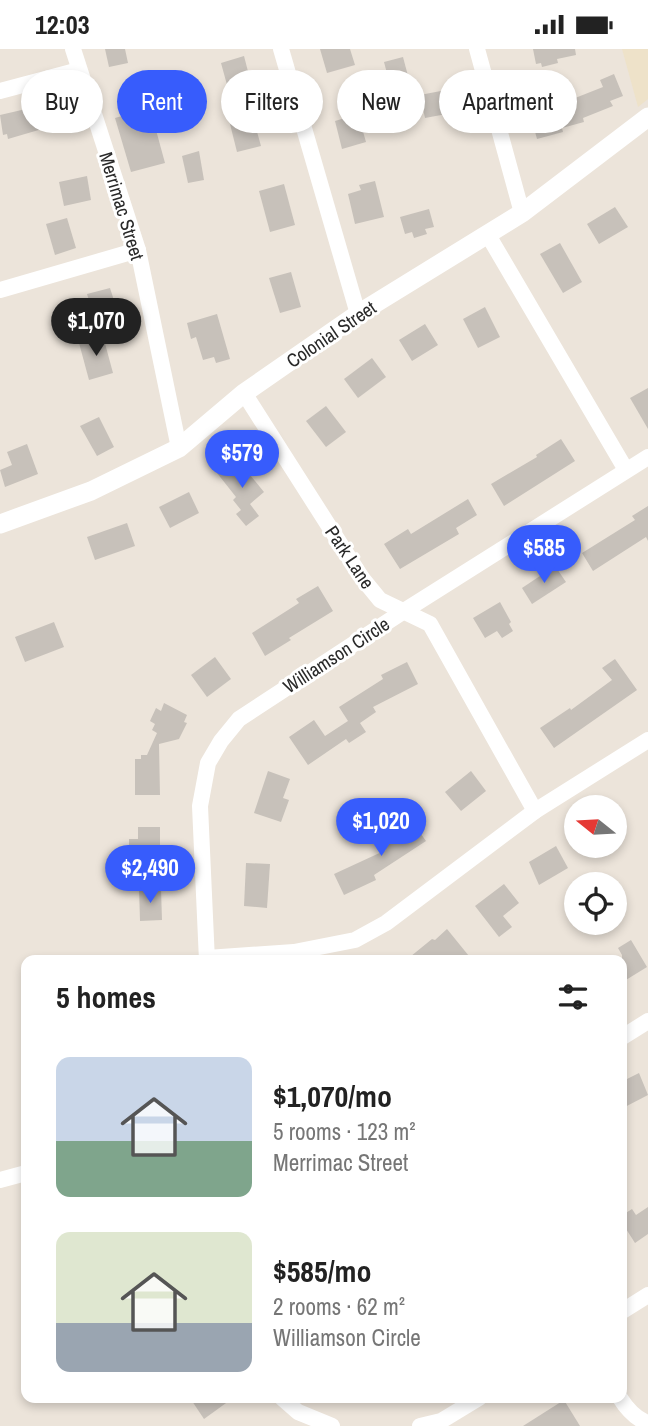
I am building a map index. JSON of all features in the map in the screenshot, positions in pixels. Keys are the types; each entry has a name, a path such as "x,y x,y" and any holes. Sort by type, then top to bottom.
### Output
{"street":[{"name":"Merrimac Street","path":"73,49 79,70"},
{"path":"281,49 358,314"},
{"path":"477,49 522,213"},
{"path":"0,91 21,85"},
{"name":"Colonial Street","path":"0,524 91,491 178,448 243,393 358,314 522,213 648,117"},
{"name":"Merrimac Street","path":"100,133 138,250 178,448"},
{"path":"488,235 626,470"},
{"path":"0,289 138,250"},
{"name":"Park Lane","path":"243,393 362,578 380,600 430,624 535,811"},
{"name":"Williamson Circle","path":"207,955 200,806 208,763 239,719 648,457"},
{"path":"257,955 294,952 355,940 386,923 535,811 648,740"},
{"path":"627,1034 648,1021"},
{"path":"0,1180 21,1174"},
{"path":"627,1308 648,1295"},
{"path":"288,1403 298,1412 332,1426"},
{"path":"420,1426 441,1421 471,1403"},
{"path":"624,1403 642,1421 648,1423"}],"shaded area":[{"path":"622,49 648,49 648,99 638,107"}],"building":[{"path":"105,49 125,49 128,63 109,67"},
{"path":"320,49 350,49 355,65 327,73"},
{"path":"533,49 575,49 576,55 557,59 558,63 542,67 541,63 536,64"},
{"path":"244,56 248,70 223,70 221,63"},
{"path":"403,57 406,70 386,70 384,62"},
{"path":"614,74 623,96 610,101 613,106 583,118 584,122 577,124 577,97 603,87 600,80"},
{"path":"439,91 439,115 425,118 425,94"},
{"path":"21,110 21,133 28,133 8,139 7,134 3,135 0,115"},
{"path":"119,133 157,133 165,163 131,172"},
{"path":"232,133 257,133 261,146 237,152"},
{"path":"338,133 363,133 366,142 342,149"},
{"path":"535,133 559,133 537,139"},
{"path":"199,151 204,180 188,183 182,156"},
{"path":"87,176 91,200 64,206 59,182"},
{"path":"375,181 384,217 355,224 348,194 361,190 359,185"},
{"path":"284,184 295,225 270,232 259,191"},
{"path":"615,207 628,227 599,244 587,224"},
{"path":"429,209 434,227 425,229 427,234 414,238 412,232 405,234 400,217"},
{"path":"67,218 76,248 55,255 46,224"},
{"path":"560,243 582,282 563,293 540,254"},
{"path":"291,272 301,307 280,313 269,278"},
{"path":"110,288 118,313 95,320 87,294"},
{"path":"485,307 500,337 478,348 463,319"},
{"path":"217,314 230,359 216,363 214,357 203,360 196,337 191,339 187,323"},
{"path":"425,324 438,345 412,361 399,340"},
{"path":"103,336 113,373 89,380 79,343"},
{"path":"372,358 386,377 358,398 344,379"},
{"path":"648,388 648,429 630,398"},
{"path":"326,406 346,432 326,447 306,421"},
{"path":"99,417 114,447 97,456 80,426"},
{"path":"561,439 575,461 504,506 491,484 537,457 536,455"},
{"path":"27,444 38,474 5,487 0,470 12,465 7,452"},
{"path":"236,458 264,492 250,504 259,516 246,526 236,514 241,510 233,500 236,497 217,473"},
{"path":"189,492 199,513 170,528 159,507"},
{"path":"468,499 477,515 456,528 459,534 400,569 384,544 408,529 411,534"},
{"path":"648,506 648,541 646,537 593,571 582,553 635,520 632,516"},
{"path":"127,523 135,546 95,560 87,537"},
{"path":"555,566 566,582 532,604 522,588"},
{"path":"318,586 333,611 265,656 252,633 299,603 296,599"},
{"path":"500,602 513,631 502,638 497,631 485,638 473,618"},
{"path":"54,622 64,647 25,662 15,637"},
{"path":"215,657 231,679 207,697 191,675"},
{"path":"615,659 637,690 554,748 540,728 570,708 571,710 612,680 602,668"},
{"path":"407,662 418,684 373,707 376,712 360,723 366,732 349,743 346,739 308,765 289,737 314,720 325,736 348,721 339,707 383,679 381,675"},
{"path":"164,703 187,715 184,722 187,723 179,739 159,744 160,795 135,795 135,759 147,755 157,733 152,730 155,724 150,721 156,708 161,711"},
{"path":"268,771 290,779 283,798 289,800 281,822 254,813"},
{"path":"471,771 486,791 461,811 445,792"},
{"path":"411,820 426,841 374,875 376,880 344,895 334,874 386,850 380,840"},
{"path":"138,827 160,827 160,858 138,858 138,854 129,854 129,839 138,839"},
{"path":"556,846 568,868 539,885 529,862"},
{"path":"246,863 270,864 267,908 244,906"},
{"path":"504,884 519,903 503,916 512,927 499,937 475,906"},
{"path":"139,889 161,889 162,920 140,921"},
{"path":"447,929 468,955 412,955 432,939 435,940"},
{"path":"631,940 647,967 627,979 627,955 622,955 618,948"},
{"path":"639,1073 648,1095 627,1106 627,1079"},
{"path":"648,1207 648,1234 635,1243 627,1230 627,1212 632,1209 636,1215"},
{"path":"193,1403 226,1403 204,1419"},
{"path":"559,1403 566,1403 580,1426 523,1426"}]}
